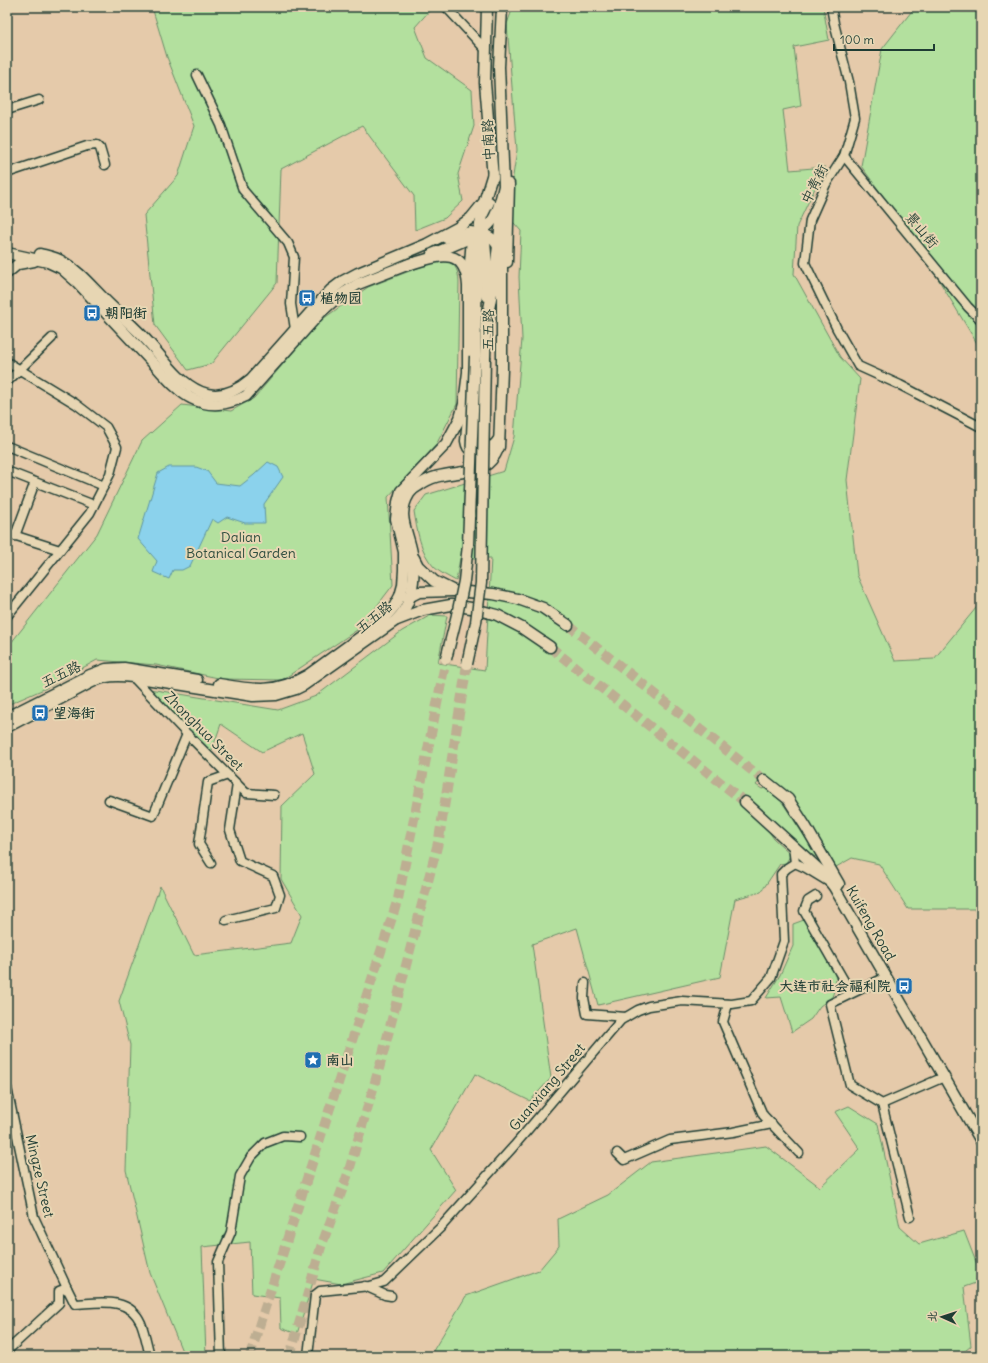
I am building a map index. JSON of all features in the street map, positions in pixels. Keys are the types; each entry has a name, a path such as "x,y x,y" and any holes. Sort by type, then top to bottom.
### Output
{"main road":[{"path":"468,286 475,234 485,209 491,199 493,191 493,173 486,90 487,7"},
{"name":"中南路","path":"475,234 492,221 500,205 504,186 504,149 499,67 502,7"},
{"path":"502,369 509,187 508,169 504,149"},
{"path":"7,246 53,257 71,266 148,342 174,372 202,392 212,395 223,394 241,388 251,379 331,290 343,281 358,273 427,244 457,228 471,218 484,202 493,173"},
{"name":"五五路","path":"467,664 476,622 481,583 486,326 492,293 503,207 504,186"},
{"path":"427,244 470,232 475,234 485,234 498,244"},
{"path":"7,253 48,262 61,268 172,383 190,398 216,405 232,403 246,396 321,312 339,296 358,284 407,265 475,234"},
{"path":"475,234 485,242 486,326"},
{"path":"446,658 458,615 468,545 475,356 475,234"},
{"name":"五五路","path":"412,583 412,553 403,520 404,503 410,492 425,480 444,474 486,466 496,454 499,447 502,369 502,255 498,244"},
{"name":"五五路","path":"7,717 90,675 106,669 124,668 251,689 265,690 282,686 295,682 308,675 380,622 394,607 400,596 403,585 404,570 404,552 396,519 398,502 402,491 446,444 455,428 464,404 468,372 468,286 464,266 459,260 443,256 407,265"},
{"path":"7,273 18,264 40,260"},
{"path":"468,372 469,404 466,446 473,452 478,452 492,448 500,438"},
{"path":"412,553 418,566 434,581 454,591 493,594 518,599 543,608 568,625"},
{"path":"404,570 412,583 415,594"},
{"path":"394,607 415,594 439,596 454,591"},
{"name":"五五路","path":"7,727 100,678 118,675 253,696 276,695 296,689 304,685 394,621 415,594"},
{"path":"439,596 451,605"},
{"path":"394,621 422,610 451,605 498,615 522,628 550,647"},
{"name":"Kuifeng Road","path":"764,780 788,799 806,826 981,1128"},
{"name":"Kuifeng Road","path":"746,802 825,875 832,884 981,1141"}],"street":[{"path":"446,7 486,50"},
{"name":"中青街","path":"831,7 849,82 854,118 844,156 826,184 810,220 805,263 833,322 858,366 900,385 981,427"},
{"path":"197,75 221,125 243,190 288,243 294,257 291,304 295,329"},
{"path":"7,110 40,100"},
{"path":"7,173 87,146 97,145 100,148 105,165"},
{"name":"景山街","path":"844,156 968,307 981,320"},
{"path":"7,382 52,338"},
{"path":"7,362 76,404 106,428 117,446 110,474 90,512 7,616"},
{"path":"7,446 104,486"},
{"path":"7,471 94,505"},
{"path":"35,482 11,535 60,550"},
{"name":"Zhonghua Street","path":"124,668 186,734 246,793 274,795"},
{"path":"109,800 153,816 186,734"},
{"path":"211,863 199,844 208,782 228,775"},
{"path":"226,920 276,908 280,895 273,876 240,861 230,830 237,784"},
{"path":"793,846 795,863 832,884"},
{"name":"Guanxiang Street","path":"308,1356 315,1295 320,1291 384,1282 440,1228 514,1146 620,1020 649,1006 682,1001 728,1004 751,1001 771,978 784,941 781,874 795,863"},
{"path":"816,896 808,901 804,910 851,993"},
{"path":"886,977 830,1004 850,1085 882,1104 910,1217"},
{"path":"585,983 584,998 587,1014 626,1017"},
{"path":"728,1004 723,1022 763,1115 798,1153"},
{"path":"882,1104 944,1077"},
{"name":"Mingze Street","path":"7,1088 34,1217 75,1304 116,1303 129,1307 141,1322 150,1356"},
{"path":"617,1153 624,1160 670,1140 733,1132 772,1124"},
{"path":"221,1356 218,1262 231,1232 240,1176 251,1157 265,1143 283,1136 300,1137"},
{"path":"364,1286 391,1296"},
{"path":"7,1351 59,1303 59,1291 67,1288"}],"green space":[{"path":"152,7 429,7 431,9 415,27 427,58 472,90 474,126 458,174 463,201 445,218 415,230 414,196 362,126 281,169 277,283 211,364 188,370 155,325 144,215 178,176 194,126 167,57"},
{"path":"513,7 823,7 829,40 794,47 801,106 783,110 790,170 825,167 797,226 794,274 840,357 860,379 847,480 857,575 895,661 934,659 981,602 981,919 975,909 908,909 879,864 852,858 836,867 792,798 763,776 756,785 762,789 765,788 782,802 816,854 815,857 746,797 739,804 766,827 774,839 791,854 786,863 780,864 761,892 735,899 720,977 598,1005 577,928 532,944 551,1078 530,1101 475,1074 431,1150 456,1190 383,1273 341,1284 314,1279 297,1334 281,1328 280,1298 252,1294 250,1242 202,1247 206,1356 184,1356 150,1273 126,1170 130,1045 119,1001 160,886 194,955 291,943 302,915 281,879 282,806 315,774 302,733 262,752 221,724 211,753 149,689 278,710 316,696 402,631 431,615 447,616 438,663 485,670 491,558 460,558 456,581 442,573 434,567 425,555 416,526 414,511 426,495 504,471 514,437 522,339 519,277 521,231 507,215 517,150 507,24"},
{"path":"915,7 981,7 981,350 911,234 861,166 882,49"},
{"name":"Dalian Botanical Garden","path":"442,260 455,267 459,277 457,404 436,445 388,497 393,585 360,628 282,680 223,679 156,665 97,660 44,689 7,705 7,648 97,534 142,441 182,405 231,411 254,398 320,321 368,287 433,262"},
{"path":"804,920 835,973 836,985 832,997 820,1006 811,1019 792,1032 781,997 766,998 780,975 793,946 793,924"},
{"path":"849,1106 878,1124 900,1227 919,1244 964,1231 981,1275 981,1281 964,1287 971,1346 959,1356 430,1356 466,1296 539,1270 559,1246 558,1219 608,1195 651,1162 766,1146 820,1187 860,1149 835,1112"}],"water":[{"path":"268,462 278,467 283,477 264,504 265,523 245,523 227,517 218,523 212,519 190,566 182,570 173,570 169,579 153,572 157,561 138,539 158,473 169,467 196,467 207,471 216,483 240,486"}],"tunnel":[{"path":"568,625 764,780"},
{"path":"550,647 745,802"},
{"path":"250,1356 398,899 446,659"},
{"path":"290,1356 321,1247 348,1174 380,1065 439,839 467,664"}],"place":[{"name":"植物园","path":"307,298"},
{"name":"朝阳街","path":"92,313"},
{"name":"望海街","path":"40,713"},
{"name":"大连市社会福利院","path":"904,986"},
{"name":"南山","path":"313,1060"}]}
